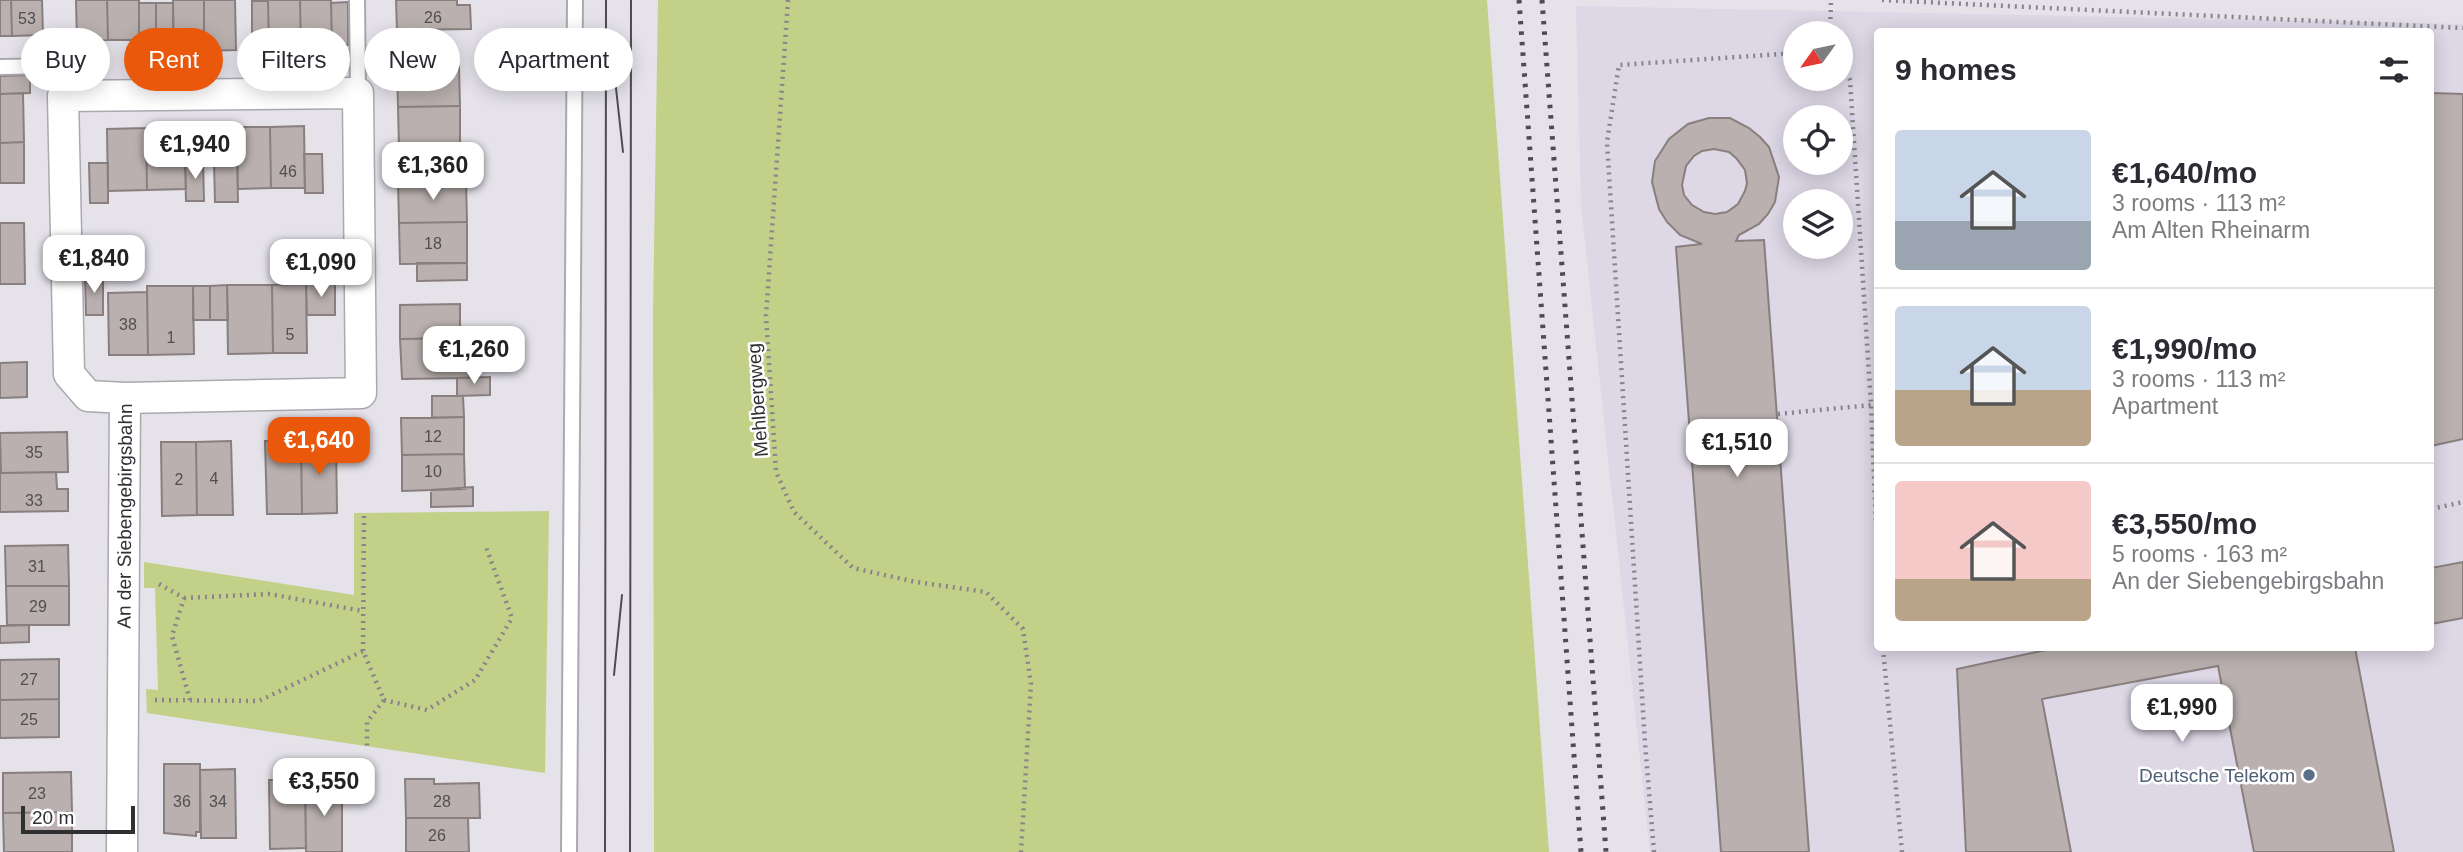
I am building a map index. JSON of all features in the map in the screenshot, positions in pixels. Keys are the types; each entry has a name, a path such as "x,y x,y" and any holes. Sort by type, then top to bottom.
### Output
{"street":[{"path":"63,96 358,93 361,393 125,398"},
{"name":"An der Siebengebirgsbahn","path":"63,96 69,374 88,396 125,398 122,852"}],"lane":[{"path":"357,0 358,93"},
{"path":"569,852 575,0"},
{"name":"An der Siebengebirgsbahn","path":"0,67 62,66 63,96"}],"path":[{"name":"Mehlbergweg","path":"788,0 766,316 776,472 794,512 853,568 916,582 986,592 1023,629 1031,684 1021,852"},
{"path":"1830,21 1831,0"},
{"path":"1882,0 2463,28"},
{"path":"1654,852 1607,142 1619,65 1783,53"},
{"path":"1851,91 1874,476"},
{"path":"1778,414 1871,405"},
{"path":"2434,508 2463,502"},
{"path":"364,513 363,651 384,700"},
{"path":"384,700 427,710 475,680 512,618 486,548"},
{"path":"124,574 144,575 184,598 269,594 363,611"},
{"path":"184,598 172,636 190,700"},
{"path":"123,704 147,700 259,701 363,651"},
{"path":"1883,651 1902,852"},
{"path":"367,747 367,722 384,700"}],"shaded area":[{"path":"1576,6 2463,24 2463,852 1650,852 1581,204"}],"green space":[{"path":"658,0 1487,0 1549,852 654,852 653,313"},
{"path":"549,511 545,773 147,713 146,689 158,690 155,588 144,588 144,562 354,595 354,513"}],"building":[{"path":"0,0 11,0 12,36 0,36"},
{"path":"11,0 42,0 43,28 21,28 21,36 12,36"},
{"path":"76,0 107,0 108,28 77,28"},
{"path":"107,0 139,0 139,28 124,28 124,40 110,40 110,28 108,28"},
{"path":"173,0 204,0 204,28 174,28"},
{"path":"204,0 235,0 236,50 223,50 223,28 204,28"},
{"path":"268,0 300,0 301,28 269,28"},
{"path":"300,0 331,0 332,28 301,28"},
{"path":"396,0 457,0 457,5 470,5 471,29 397,28"},
{"path":"252,1 268,1 269,28 252,28"},
{"path":"348,2 348,28 332,28 331,3"},
{"path":"139,3 156,3 156,28 139,28"},
{"path":"156,3 173,3 173,28 156,28"},
{"path":"21,75 21,91 30,93 0,94 0,76"},
{"path":"398,91 460,91 460,106 398,107"},
{"path":"23,93 24,142 0,143 0,94"},
{"path":"2434,93 2463,94 2463,439 2434,445"},
{"path":"460,106 460,147 399,148 398,107"},
{"path":"1709,118 1730,118 1749,128 1769,147 1779,177 1775,202 1768,214 1759,224 1739,235 1736,241 1764,240 1809,852 1721,852 1676,247 1702,244 1680,235 1667,222 1659,209 1652,182 1655,161 1669,139 1688,124","holes":["1714,149 1729,152 1745,170 1745,191 1738,204 1727,212 1704,212 1692,205 1684,195 1682,185 1686,166 1702,151"]},
{"path":"304,126 305,188 271,188 270,127"},
{"path":"184,127 186,189 147,190 146,128"},
{"path":"237,127 270,127 271,188 238,189"},
{"path":"146,128 147,190 108,191 107,129"},
{"path":"24,142 24,183 0,183 0,143"},
{"path":"304,154 322,154 323,193 305,193"},
{"path":"203,161 204,201 186,201 185,162"},
{"path":"237,161 238,202 215,202 214,162"},
{"path":"89,163 108,163 108,203 90,203"},
{"path":"466,180 467,222 399,223 398,182"},
{"path":"467,222 467,263 400,264 399,223"},
{"path":"0,223 24,223 25,284 0,284"},
{"path":"417,263 467,263 467,280 417,281"},
{"path":"103,275 103,315 86,315 85,276"},
{"path":"306,284 307,353 273,353 272,285"},
{"path":"306,284 335,284 335,315 307,315"},
{"path":"227,285 228,320 210,320 210,286"},
{"path":"227,285 272,285 273,353 228,354"},
{"path":"147,286 193,286 194,354 148,355"},
{"path":"193,286 210,286 210,320 193,320"},
{"path":"147,292 148,355 109,355 108,293"},
{"path":"460,304 460,338 400,339 400,305"},
{"path":"468,338 469,378 402,379 400,339"},
{"path":"27,362 27,397 0,398 0,363"},
{"path":"490,377 490,395 457,396 457,378"},
{"path":"432,396 463,396 464,417 432,418"},
{"path":"464,417 464,454 402,455 401,418"},
{"path":"67,432 68,472 1,473 0,433"},
{"path":"336,440 337,513 302,514 301,441"},
{"path":"231,441 233,515 197,515 196,442"},
{"path":"265,441 301,441 302,514 267,514"},
{"path":"161,442 196,442 197,515 162,516"},
{"path":"464,454 465,489 402,491 402,455"},
{"path":"56,472 57,489 68,489 68,511 0,512 0,473"},
{"path":"473,487 473,506 431,507 431,490"},
{"path":"68,545 69,586 6,586 5,546"},
{"path":"2463,562 2463,618 2434,623 2434,567"},
{"path":"6,586 69,586 69,625 7,625"},
{"path":"29,625 29,642 0,643 0,626"},
{"name":"Deutsche Telekom","path":"2041,651 2356,651 2394,852 2254,852 2218,666 2042,699 2071,852 1966,852 1957,669"},
{"path":"59,659 59,699 0,700 0,660"},
{"path":"59,699 59,737 0,738 0,700"},
{"path":"164,764 200,764 200,832 196,832 196,836 164,833"},
{"path":"235,769 236,838 201,838 200,770"},
{"path":"71,772 72,812 3,813 3,773"},
{"path":"405,779 434,779 434,784 479,783 480,818 406,818"},
{"path":"269,780 305,780 306,848 270,849"},
{"path":"305,785 342,785 342,852 306,852"},
{"path":"72,812 72,852 4,852 3,813"},
{"path":"406,818 468,818 469,852 406,852"}],"tram line":[{"path":"605,852 606,0"},
{"path":"630,852 631,0"},
{"path":"616,91 623,152"},
{"path":"614,675 622,595"}],"railway":[{"path":"1519,0 1581,852"},
{"path":"1542,0 1606,852"}],"place":[{"name":"Deutsche Telekom","path":"2309,775"}]}
